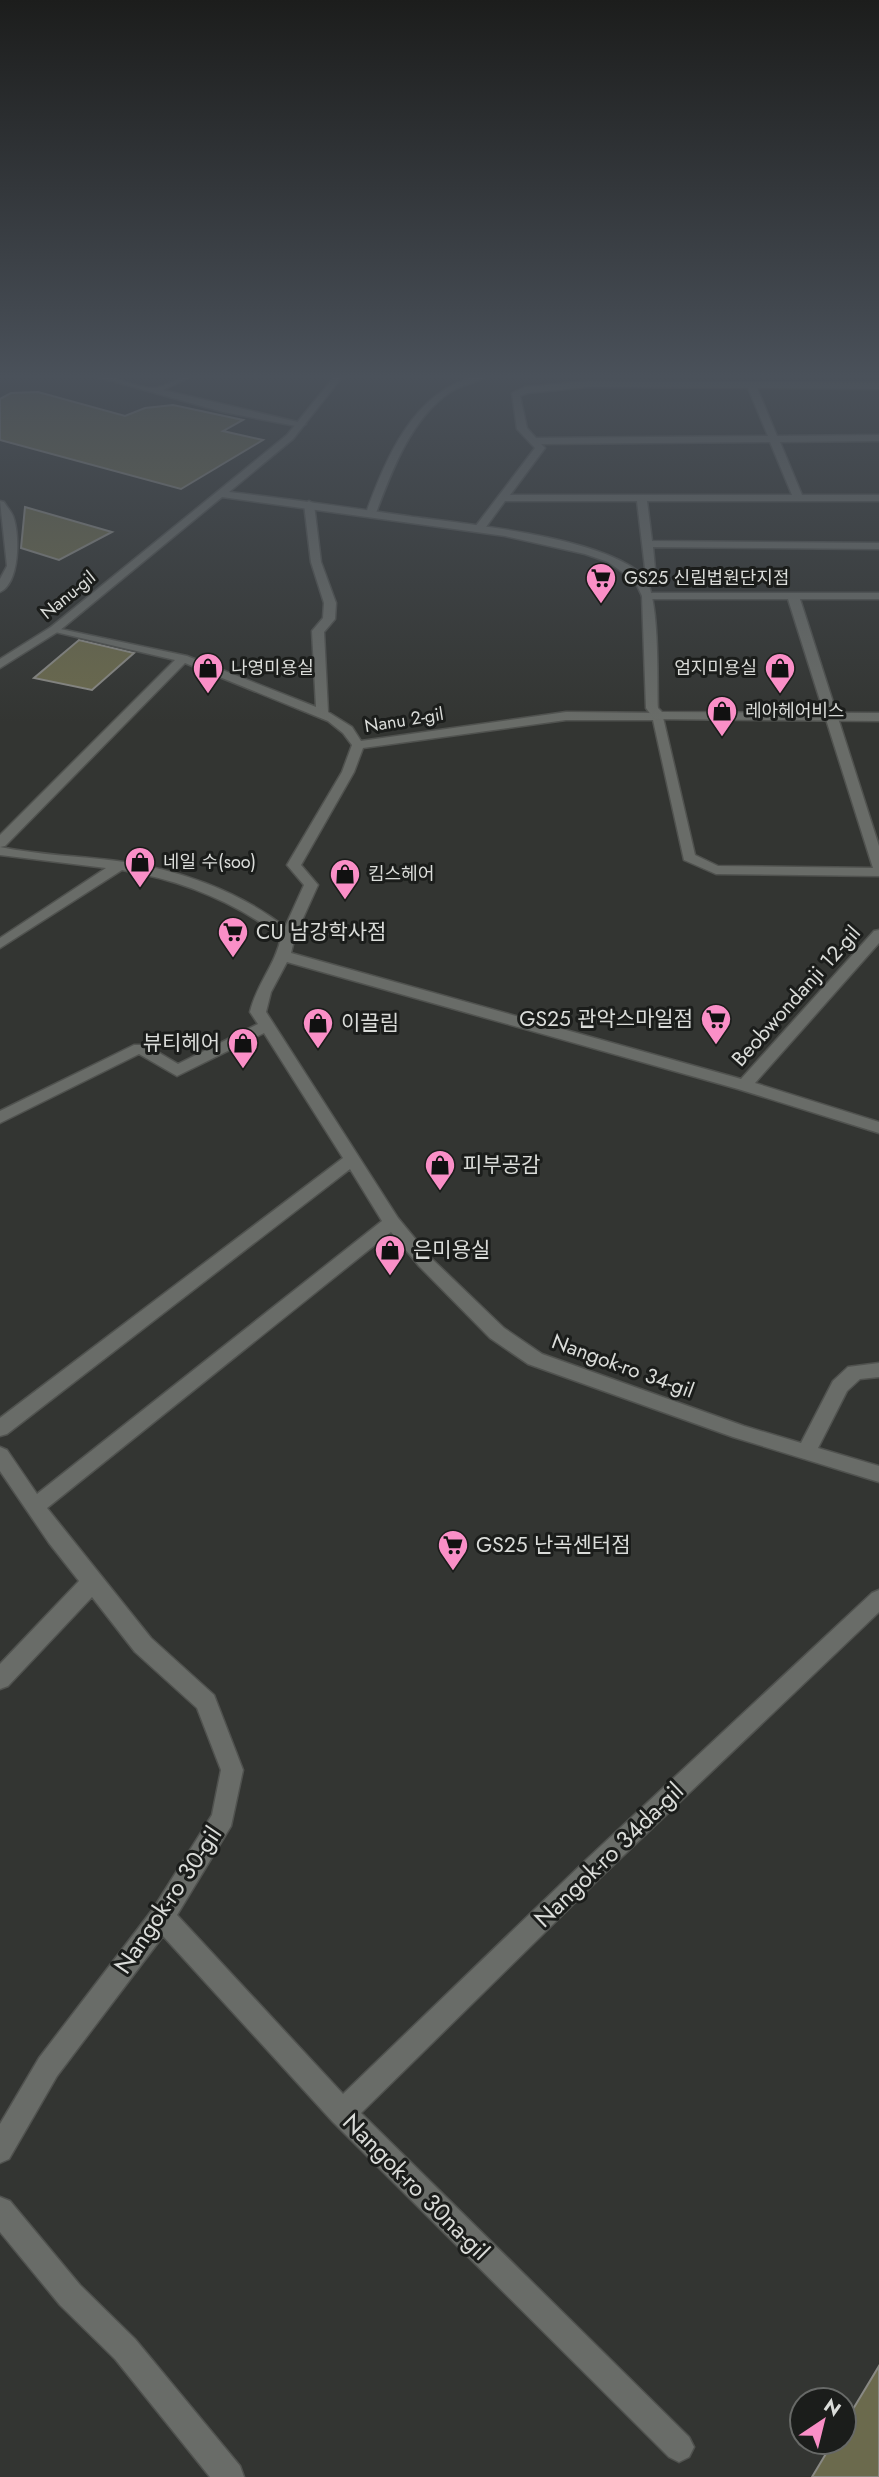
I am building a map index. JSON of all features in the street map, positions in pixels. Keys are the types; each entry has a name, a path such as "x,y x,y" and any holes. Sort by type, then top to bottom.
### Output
{"street":[{"path":"371,513 379,493"},
{"path":"479,529 509,493"},
{"path":"796,493 798,498"},
{"path":"219,494 479,529 588,551 612,560 640,579 648,596 652,708 658,716 689,857 716,870 879,872"},
{"name":"Nanu-gil","path":"0,664 55,629 219,494"},
{"path":"505,498 879,498"},
{"path":"640,579 650,569 642,500"},
{"path":"0,504 8,516 12,566 0,589"},
{"path":"309,504 316,562 330,603 329,619 318,631 322,713"},
{"path":"647,544 879,546"},
{"path":"648,596 879,596"},
{"path":"793,596 879,867"},
{"name":"Nanu 2-gil","path":"55,629 183,658 322,713 348,730 358,745 566,716 879,717"},
{"path":"0,843 183,658"},
{"name":"Nangok-ro 34-gil","path":"358,745 348,772 294,865 311,885 288,936 284,956 259,999 258,1012 392,1222 425,1262 497,1333 535,1359 740,1432 879,1474"},
{"path":"0,851 26,857 119,866 198,885 269,920 288,936"},
{"path":"0,944 119,866"},
{"name":"Beobwondanji 12-gil","path":"744,1085 879,934"},
{"path":"284,956 744,1085 879,1128"},
{"path":"0,1118 140,1048 177,1071 268,1025"},
{"path":"0,1429 352,1159"},
{"path":"36,1506 392,1222"},
{"path":"806,1451 840,1386 855,1371 879,1370"},
{"name":"Nangok-ro 30-gil","path":"0,1455 91,1583 142,1645 206,1702 232,1770 223,1818 163,1917 48,2067 0,2150"},
{"path":"0,1679 91,1583"},
{"name":"Nangok-ro 34da-gil","path":"342,2113 595,1867 879,1599"},
{"name":"Nangok-ro 30na-gil","path":"163,1917 342,2113 679,2447"},
{"path":"0,2211 70,2295 125,2349 229,2477"}],"building":[{"path":"25,507 112,532 59,560 21,548"},
{"path":"79,640 134,653 92,690 34,678"},
{"path":"879,2366 879,2477 812,2477 825,2456 858,2456 858,2401"}],"place":[{"name":"GS25 신림법원단지점","path":"601,605"},
{"name":"나영미용실","path":"208,695"},
{"name":"엄지미용실","path":"780,695"},
{"name":"레아헤어비스","path":"722,738"},
{"name":"네일 수(soo)","path":"140,889"},
{"name":"킴스헤어","path":"345,901"},
{"name":"CU 남강학사점","path":"233,959"},
{"name":"GS25 관악스마일점","path":"716,1046"},
{"name":"이끌림","path":"318,1050"},
{"name":"뷰티헤어","path":"243,1070"},
{"name":"피부공감","path":"440,1192"},
{"name":"은미용실","path":"390,1277"},
{"name":"GS25 난곡센터점","path":"453,1572"}]}
